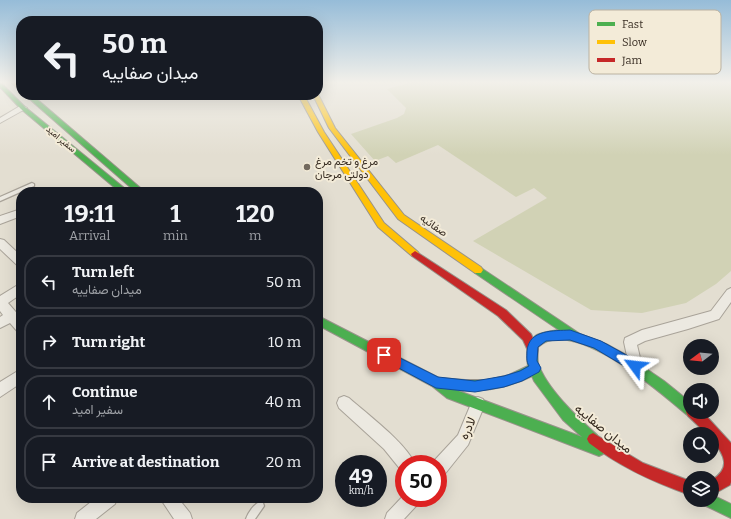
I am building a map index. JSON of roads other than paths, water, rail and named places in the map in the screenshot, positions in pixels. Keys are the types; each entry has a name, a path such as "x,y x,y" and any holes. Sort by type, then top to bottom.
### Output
{"main road":[{"name":"سفیر امید","path":"41,106 135,187"},
{"path":"307,106 381,225 413,253 502,313 527,337 533,350"},
{"name":"صفائیه","path":"321,106 332,128 401,217 577,337"},
{"name":"سفیر امید","path":"23,108 119,187"},
{"path":"323,323 436,382 451,394 617,457"},
{"path":"533,350 533,345 544,336 570,335 597,344 635,366 683,404"},
{"name":"میدان صفاییه","path":"533,350 532,361 535,368 546,389 567,416 594,440 617,457 653,476 683,487"},
{"path":"436,382 475,387 522,376 535,368"},
{"path":"699,419 707,427"},
{"path":"719,437 731,445"},
{"path":"719,439 727,448 731,467 725,480 719,484"},
{"path":"719,505 731,511"}],"street":[{"path":"0,120 23,108"},
{"path":"0,220 16,214"},
{"path":"0,243 16,257"},
{"path":"16,291 0,302 16,321"},
{"path":"635,366 630,342 642,336 715,315 731,292"},
{"path":"0,323 12,316"},
{"path":"0,390 16,379"},
{"path":"344,403 399,455"},
{"name":"لادره","path":"447,459 463,440 478,404"},
{"path":"83,519 103,503"},
{"path":"172,503 184,519"},
{"path":"393,519 404,507"}],"lane":[{"path":"27,187 32,185"},
{"path":"0,199 16,192"},
{"path":"250,519 260,506"}],"place":[{"name":"مرغ و تخم مرغ دولتی مرجان","path":"307,167"}]}
